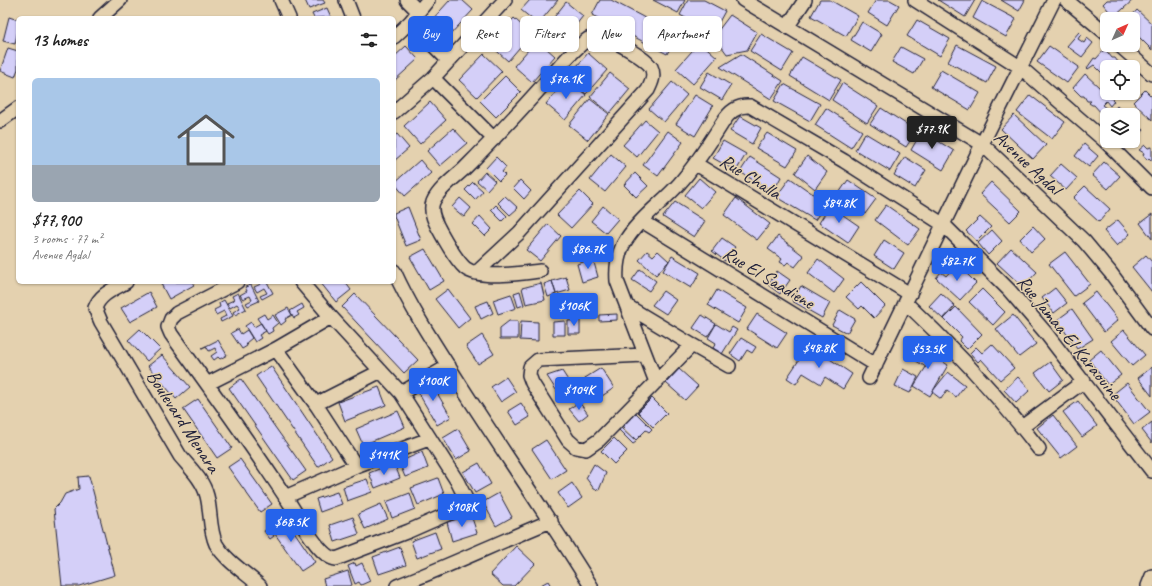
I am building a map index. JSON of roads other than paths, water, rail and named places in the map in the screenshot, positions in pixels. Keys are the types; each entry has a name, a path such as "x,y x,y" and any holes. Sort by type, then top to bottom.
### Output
{"street":[{"path":"102,16 120,0"},
{"path":"281,0 288,16"},
{"path":"346,0 352,16"},
{"path":"407,0 414,16 428,0"},
{"path":"396,110 433,78 505,0"},
{"name":"Avenue Agdal","path":"743,0 982,144 1084,242 1110,272 1152,329"},
{"path":"788,26 805,0"},
{"path":"915,0 1020,67 1105,141 1152,188"},
{"path":"869,378 982,144 1054,0"},
{"path":"1066,0 1100,28"},
{"path":"396,35 408,22"},
{"path":"476,273 519,233 648,90 653,80 651,68 647,62 604,37 588,39 572,54 494,139 437,195 432,206 434,218 447,244 461,263 469,270 476,273 492,274 540,271"},
{"path":"442,52 449,61"},
{"path":"1127,52 1152,74"},
{"path":"433,78 494,139"},
{"name":"Rue Jamaa El Karaouine","path":"656,382 617,281 616,268 624,245 642,221 680,184 696,164 728,116 739,107 750,106 844,161 944,225 1027,310 1084,381 1152,471"},
{"path":"0,121 16,109"},
{"name":"Rue Challa","path":"696,164 908,299 1022,427 1039,449"},
{"name":"Rue El Saadiene","path":"642,221 876,365"},
{"path":"396,275 403,290 449,366 591,586"},
{"name":"Boulevard Menara","path":"122,284 107,292 99,300 95,308 101,322 180,456 194,472 206,490 212,534 217,544 228,559 260,586"},
{"path":"233,284 177,313 169,322 168,327 171,334 318,546 332,559 342,558 459,509 466,502 461,488 401,393 303,284"},
{"path":"627,306 729,366"},
{"path":"207,384 276,349 331,317"},
{"path":"645,354 538,360 530,367 529,376 568,440 576,447 586,449 599,440 692,345"},
{"path":"276,349 316,404 356,466"},
{"path":"401,393 449,366"},
{"path":"316,404 381,371"},
{"path":"1022,427 1084,381"},
{"path":"285,497 356,466 429,439"},
{"path":"397,586 450,565 550,521"},
{"path":"1148,586 1152,576"}]}
